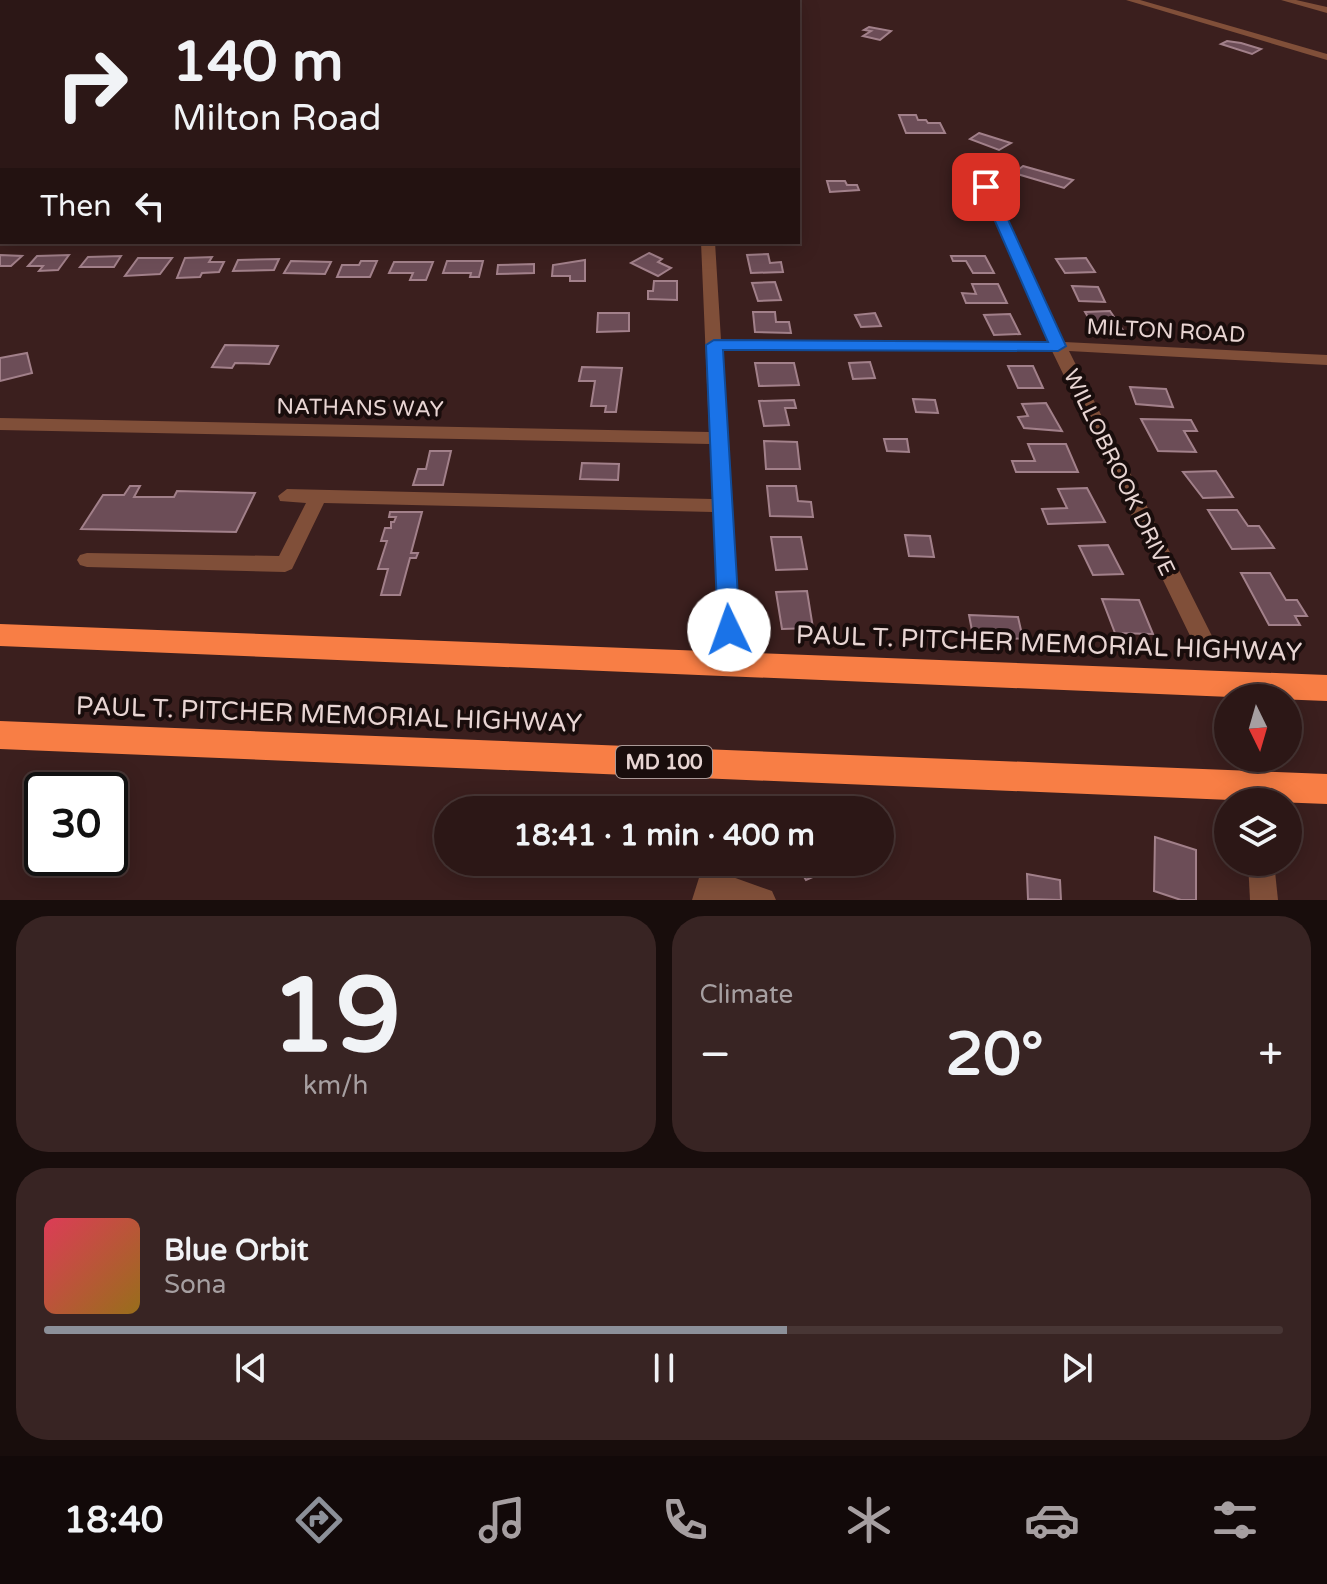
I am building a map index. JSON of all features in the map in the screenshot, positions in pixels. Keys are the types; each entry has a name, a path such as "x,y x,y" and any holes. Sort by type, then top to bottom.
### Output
{"highway":[{"name":"PAUL T. PITCHER MEMORIAL HIGHWAY","path":"0,635 1327,688"},
{"name":"PAUL T. PITCHER MEMORIAL HIGHWAY","path":"0,736 1327,789"}],"street":[{"path":"1130,0 1327,57"},
{"path":"1285,0 1327,10"},
{"name":"WILLOBROOK DRIVE","path":"993,173 986,187 1058,346 1203,640"},
{"path":"708,244 729,630"},
{"name":"MILTON ROAD","path":"714,345 1058,346 1327,360"},
{"name":"NATHANS WAY","path":"0,424 719,438"},
{"path":"287,496 722,506"},
{"path":"87,560 285,564 318,497"},
{"path":"1262,876 1264,900"},
{"path":"712,882 762,900"}],"building":[{"path":"869,27 891,31 880,40 863,36 871,31 864,30"},
{"path":"1227,41 1261,49 1252,54 1221,44"},
{"path":"899,115 916,115 918,120 940,123 945,133 906,133"},
{"path":"979,133 1011,143 999,150 970,139"},
{"path":"1023,166 1073,180 1064,188 1014,173"},
{"path":"827,181 845,181 847,185 857,185 859,190 830,192"},
{"path":"649,253 671,268 658,276 631,263"},
{"path":"768,254 770,263 781,262 783,272 751,273 747,255"},
{"path":"0,255 22,256 11,266 0,266"},
{"path":"69,255 58,270 39,271 43,266 28,266 37,256"},
{"path":"121,256 114,267 80,267 88,257"},
{"path":"951,256 985,256 994,273 973,273 966,261 953,261"},
{"path":"212,257 209,262 224,262 219,272 177,278 185,258"},
{"path":"138,258 172,258 160,274 125,276"},
{"path":"1086,258 1095,272 1065,273 1056,259"},
{"path":"279,259 274,270 233,271 238,260"},
{"path":"585,260 585,281 570,281 570,276 552,276 553,265"},
{"path":"291,261 331,262 325,274 284,273"},
{"path":"361,261 377,261 370,277 337,277 342,265 359,265"},
{"path":"447,261 483,261 479,277 470,277 471,273 443,273"},
{"path":"394,262 433,262 426,280 410,280 413,273 389,273"},
{"path":"534,264 534,273 497,274 498,265"},
{"path":"654,281 677,281 677,300 648,299 648,291 653,291"},
{"path":"775,282 781,300 758,301 752,283"},
{"path":"972,284 998,284 1007,303 966,303 962,293 976,294"},
{"path":"1072,286 1098,287 1105,302 1079,301"},
{"path":"1110,311 1125,333 1098,334 1085,312"},
{"path":"753,312 775,312 776,322 789,322 791,333 755,332"},
{"path":"598,313 629,313 629,331 597,332"},
{"path":"875,313 881,326 861,327 855,315"},
{"path":"1010,314 1020,334 994,335 984,315"},
{"path":"225,345 278,346 269,364 235,363 232,368 212,367"},
{"path":"27,353 32,373 0,381 0,358"},
{"path":"870,362 875,378 853,379 849,363"},
{"path":"755,363 794,363 799,385 759,386"},
{"path":"1008,366 1033,366 1043,388 1018,388"},
{"path":"582,367 622,368 616,412 605,412 606,406 591,406 595,381 579,381"},
{"path":"1130,387 1166,389 1173,407 1136,404"},
{"path":"913,399 935,400 938,413 916,412"},
{"path":"794,400 796,408 785,408 789,425 764,426 759,401"},
{"path":"1046,403 1062,431 1024,428 1018,417 1028,416 1022,404"},
{"path":"1141,419 1191,420 1197,431 1184,431 1196,452 1158,451"},
{"path":"884,439 907,439 909,452 887,451"},
{"path":"764,441 797,442 800,469 766,469"},
{"path":"1028,444 1066,444 1078,472 1016,472 1012,461 1035,461"},
{"path":"430,451 451,451 443,485 413,485 418,469 426,469"},
{"path":"582,463 619,464 618,480 580,479"},
{"path":"1216,471 1233,497 1203,498 1183,472"},
{"path":"130,486 140,486 134,497 174,497 177,491 255,493 236,532 81,529 103,495 124,495"},
{"path":"767,486 796,486 798,501 811,502 813,517 770,516"},
{"path":"1087,488 1105,522 1048,524 1042,509 1067,508 1058,489"},
{"path":"1208,510 1237,510 1248,526 1259,526 1274,548 1232,549"},
{"path":"390,512 422,512 411,553 418,553 416,558 410,558 400,595 381,595 388,569 378,569 387,541 381,541 385,528 391,528 391,522 396,517 389,517"},
{"path":"905,535 930,536 934,557 909,556"},
{"path":"771,537 801,537 807,569 776,570"},
{"path":"1108,545 1123,574 1093,575 1079,546"},
{"path":"1241,573 1270,573 1286,600 1297,600 1307,616 1295,616 1300,625 1269,625"},
{"path":"807,591 813,628 782,629 776,592"},
{"path":"1102,599 1139,600 1153,634 1115,633"},
{"path":"969,615 1018,617 1023,639 973,636"},
{"path":"1155,837 1196,850 1196,900 1181,900 1154,891"},
{"path":"1027,874 1060,880 1061,900 1028,899"}],"route":[{"path":"729,630 714,345 1058,346 986,187"}]}
